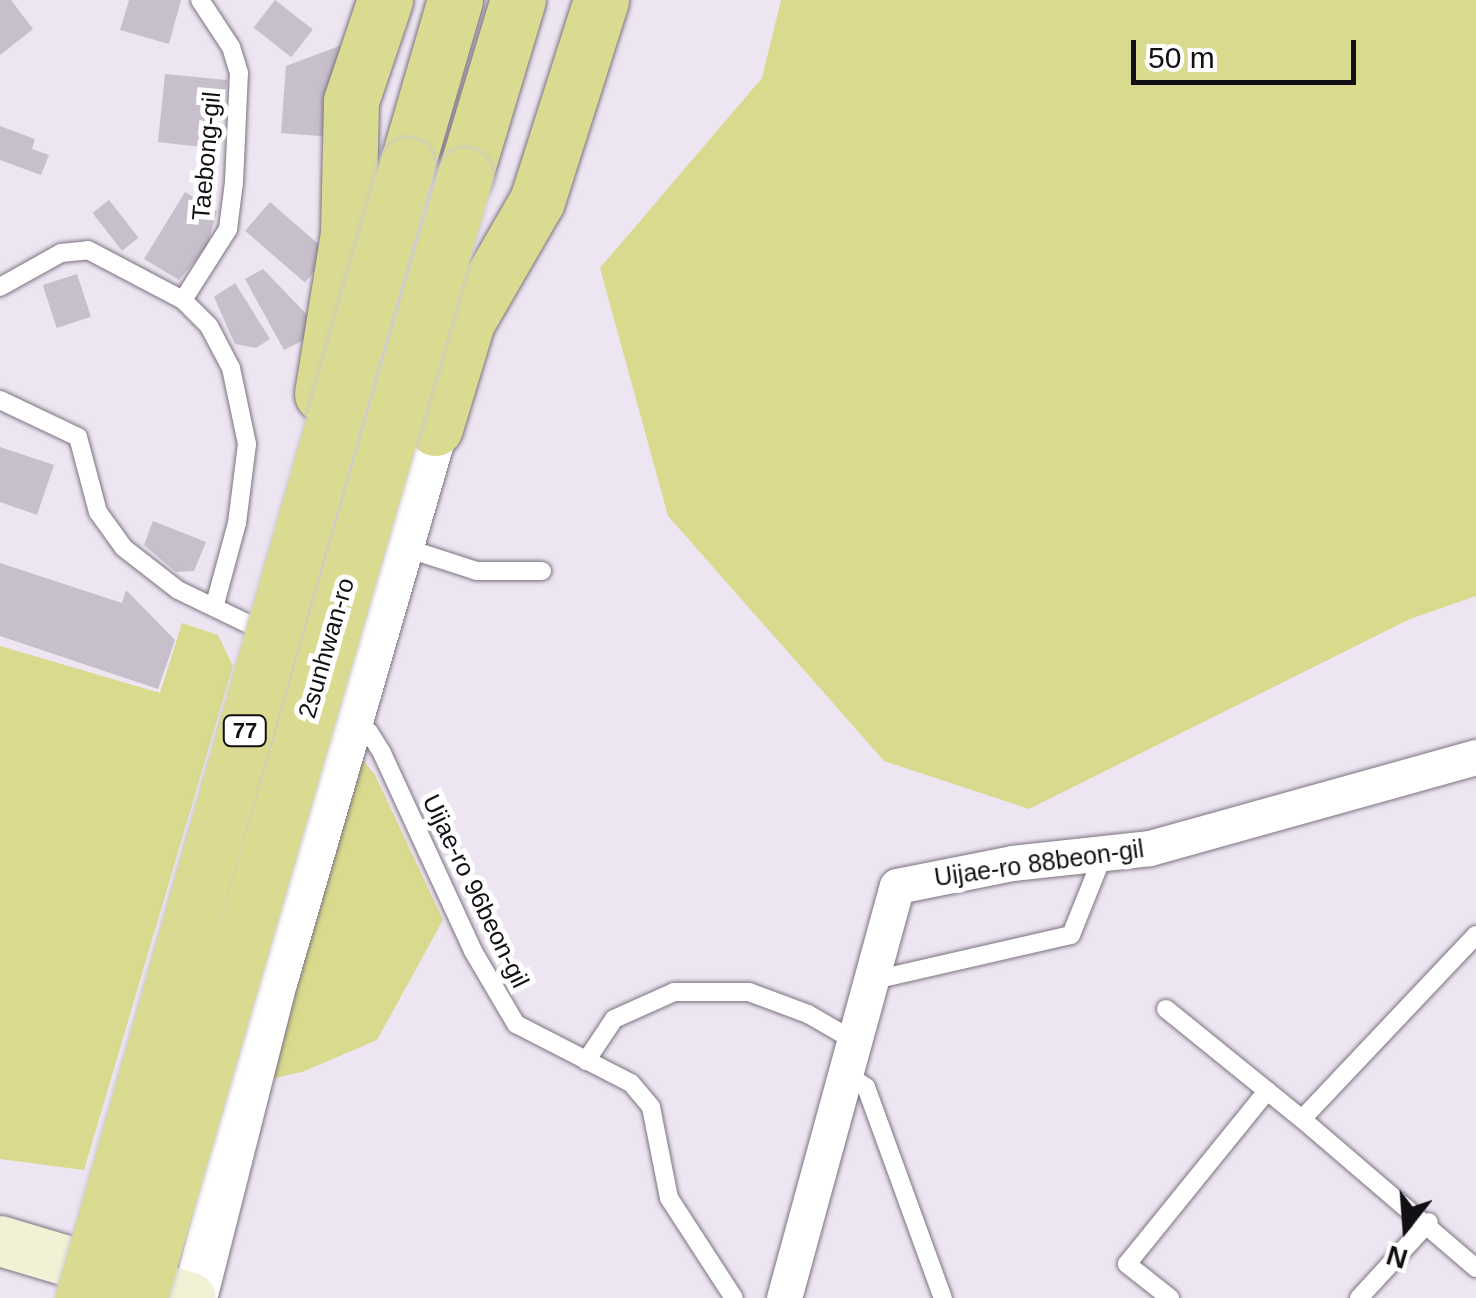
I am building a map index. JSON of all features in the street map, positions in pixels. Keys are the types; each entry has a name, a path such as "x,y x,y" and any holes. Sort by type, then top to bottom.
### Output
{"highway":[{"path":"322,396 348,234 351,101 385,0"},
{"name":"77","path":"73,1287 455,0"},
{"name":"2sunhwan-ro","path":"139,1298 518,0"},
{"path":"435,428 467,322 538,201 600,0"}],"main road":[{"path":"0,1241 73,1287 192,1298"}],"street":[{"path":"73,1287 182,850 281,649 322,396"},
{"path":"192,1298 275,978 357,725 435,428"},
{"name":"Uijae-ro 88beon-gil","path":"784,1298 897,886 1189,838 1476,757"}],"lane":[{"name":"Taebong-gil","path":"183,300 222,242 234,182 239,73 231,47 200,0"},
{"path":"0,288 61,253 88,250 183,300 208,326 232,368 247,444 237,523 215,604"},
{"path":"0,400 78,436 98,512 124,548 178,590 215,604 281,649"},
{"path":"357,725 428,502"},
{"path":"414,551 476,570 542,571"},
{"name":"Uijae-ro 96beon-gil","path":"281,649 382,753 497,997 516,1024 631,1083 651,1107 670,1198 734,1298"},
{"path":"870,981 1071,935 1104,853"},
{"path":"1302,1119 1476,935"},
{"path":"586,1061 614,1019 674,992 748,992 808,1014 849,1056 866,1087 943,1298"},
{"path":"1166,1009 1429,1222 1476,1268"},
{"path":"1170,1298 1127,1264 1267,1091"},
{"path":"1359,1298 1429,1222"}],"green space":[{"path":"781,0 1476,0 1476,596 1410,619 1029,809 884,761 668,516 600,268 762,78"},
{"path":"182,623 218,635 233,666 84,1170 0,1159 0,646 160,693"},
{"path":"353,748 375,775 443,920 377,1040 302,1072 257,1082"}],"building":[{"path":"0,0 11,0 33,29 0,55"},
{"path":"129,0 181,0 169,44 120,30"},
{"path":"275,0 313,30 291,57 253,28"},
{"path":"355,40 332,137 281,133 286,66"},
{"path":"165,74 227,80 224,106 206,105 202,147 158,142"},
{"path":"0,126 35,139 32,149 49,155 41,175 0,160"},
{"path":"185,192 217,211 207,246 179,280 144,259"},
{"path":"109,200 139,238 122,251 92,213"},
{"path":"270,202 330,254 305,283 245,231"},
{"path":"263,269 314,322 302,341 284,350 245,279"},
{"path":"77,274 91,317 57,328 43,285"},
{"path":"235,283 270,339 256,348 235,344 214,297"},
{"path":"0,447 54,465 37,515 0,502"},
{"path":"153,521 206,542 194,571 176,572 144,545"},
{"path":"0,563 122,603 126,590 175,640 158,689 0,636"}]}
